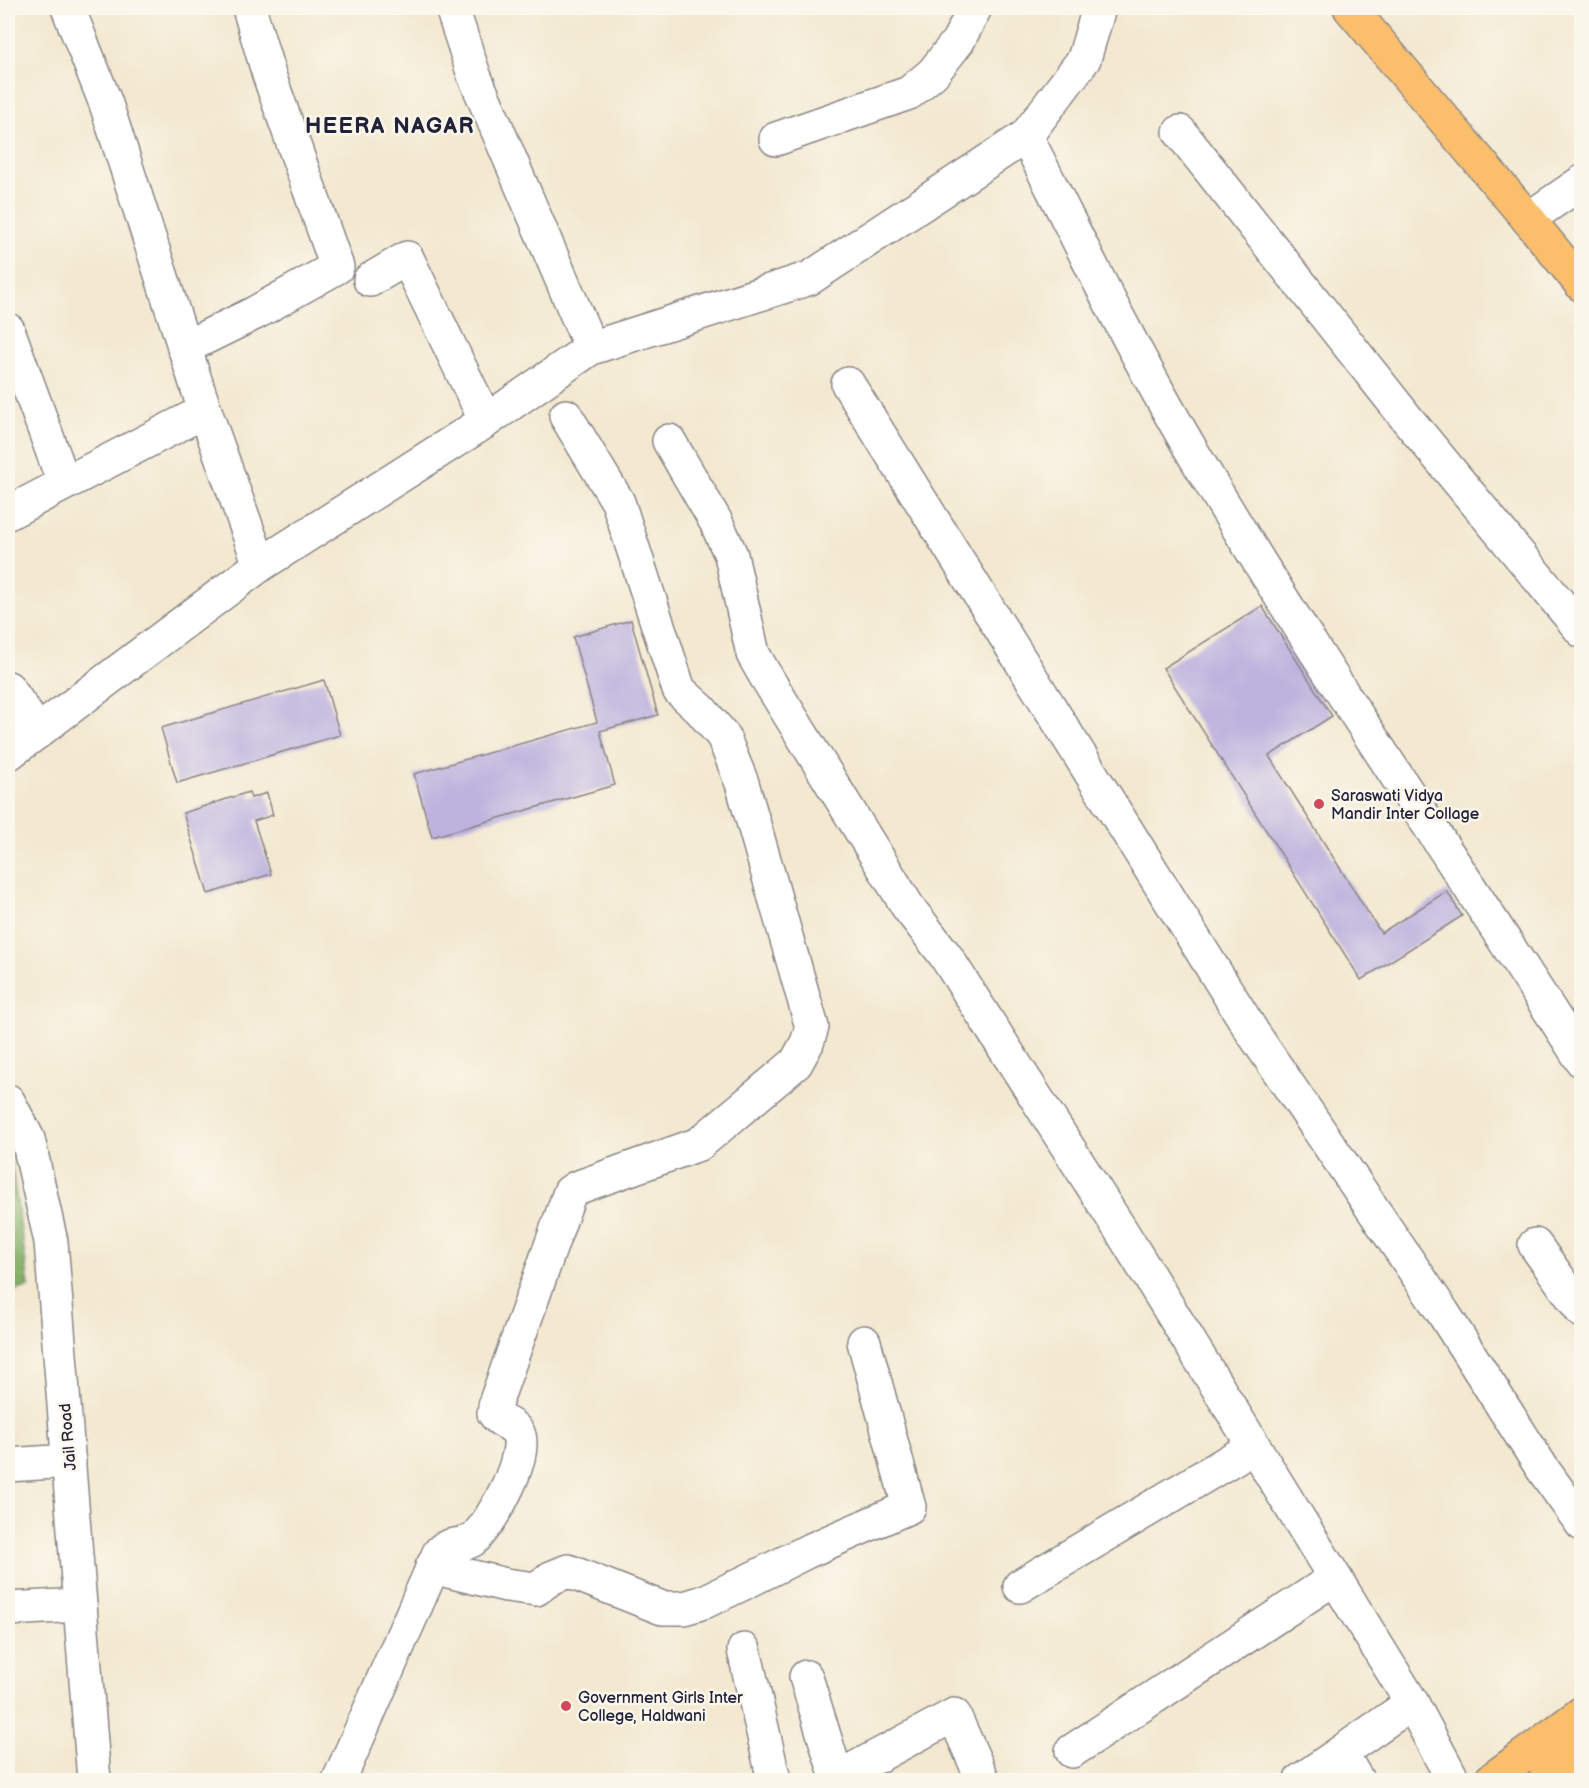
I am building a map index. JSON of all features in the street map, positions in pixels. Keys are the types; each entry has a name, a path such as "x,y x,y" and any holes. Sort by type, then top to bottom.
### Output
{"main road":[{"path":"1350,8 1581,285"},
{"path":"1491,1780 1581,1713"},
{"path":"1545,1780 1581,1751"}],"street":[{"path":"68,8 106,104 205,411 260,565"},
{"path":"184,348 255,313 337,267 269,75 249,8"},
{"path":"452,8 474,75 591,348"},
{"path":"776,139 909,93 933,73 958,41 975,8"},
{"path":"8,754 260,565 486,421 591,348 810,278 1026,136 1084,59 1099,8"},
{"path":"1180,132 1408,420 1581,631"},
{"path":"1026,136 1123,329 1192,452 1286,606 1581,1061"},
{"path":"1528,219 1581,182"},
{"path":"370,280 407,258 486,421"},
{"path":"8,330 64,483"},
{"path":"848,384 1253,1033 1442,1311 1542,1468 1581,1524"},
{"path":"8,513 205,411"},
{"path":"339,1780 432,1567 443,1548 476,1538 498,1506 518,1462 519,1435 514,1426 498,1419 494,1413 496,1401 570,1192 699,1144 796,1063 807,1043 812,1027 742,783 723,736 679,690 618,502 566,416"},
{"path":"669,441 716,522 731,555 753,654 765,675 908,907 945,955 1122,1232 1412,1703 1452,1780"},
{"path":"8,688 38,732"},
{"name":"Jail Road","path":"8,1101 28,1139 51,1242 94,1780"},
{"path":"1535,1245 1581,1311"},
{"path":"432,1567 506,1585 536,1589 551,1578 568,1571 663,1608 684,1608 713,1597 806,1552 909,1507 864,1342"},
{"path":"1020,1586 1253,1447"},
{"path":"8,1465 69,1461"},
{"path":"1072,1751 1335,1578"},
{"path":"8,1609 80,1605"},
{"path":"744,1650 774,1780"},
{"path":"806,1677 838,1779 954,1715 983,1780"},
{"path":"1301,1780 1412,1703"},
{"path":"1341,1753 1358,1780"}],"green space":[{"path":"8,1139 29,1287 8,1292"}],"building":[{"name":"Saraswati Vidya Mandir Inter Collage","path":"1262,606 1332,716 1269,756 1381,933 1447,891 1462,916 1361,980 1163,668"},
{"path":"631,620 658,715 600,731 615,785 432,837 414,774 597,722 573,637"},
{"path":"324,680 340,735 177,783 161,728"},
{"path":"249,792 251,798 267,793 273,815 254,821 271,874 208,894 183,813"}],"place":[{"name":"Saraswati Vidya Mandir Inter Collage","path":"1319,804"},
{"name":"Government Girls Inter College, Haldwani","path":"566,1706"}],"district":[{"name":"HEERA NAGAR","path":"390,125"}]}
